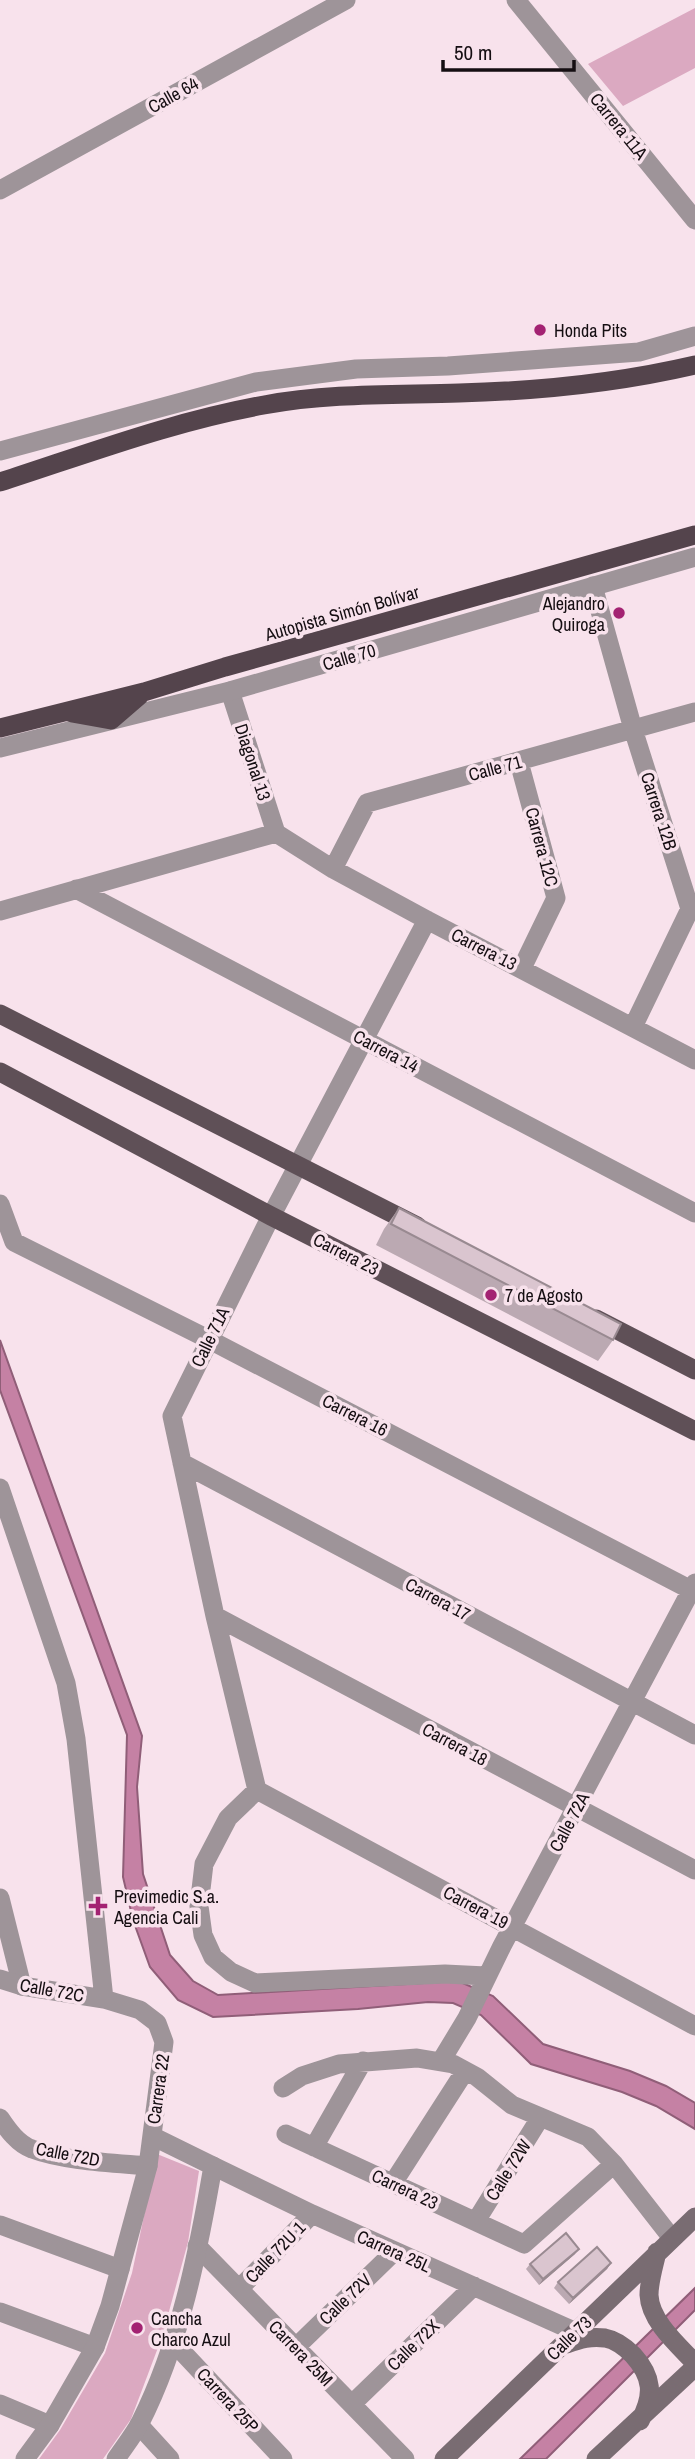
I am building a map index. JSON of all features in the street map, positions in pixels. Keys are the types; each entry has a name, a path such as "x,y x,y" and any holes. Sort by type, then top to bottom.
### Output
{"highway":[{"path":"0,482 186,422 265,404 366,395 556,388 651,375 695,365"},
{"name":"Autopista Simón Bolívar","path":"0,728 144,692 695,535"},
{"path":"64,712 111,720 144,692"}],"main road":[{"path":"0,1014 436,1235"},
{"name":"Carrera 23","path":"0,1072 271,1216 695,1431"},
{"path":"584,1312 695,1370"},
{"name":"Calle 73","path":"444,2459 575,2338 671,2237 695,2217"},
{"path":"596,2459 640,2421 695,2365 668,2334 653,2309 649,2297 657,2252"},
{"path":"575,2338 608,2338 624,2346 643,2366 649,2377 649,2405 640,2421"}],"street":[{"name":"Calle 64","path":"0,190 346,0"},
{"name":"Carrera 11A","path":"516,0 695,220"},
{"path":"0,451 256,383 356,369 448,366 639,352 695,336"},
{"name":"Calle 70","path":"0,748 230,691 695,557"},
{"name":"Carrera 12B","path":"593,586 633,729 690,909 633,1027"},
{"name":"Diagonal 13","path":"230,691 276,832"},
{"name":"Calle 71","path":"333,869 367,803 695,712"},
{"name":"Carrera 12C","path":"519,762 556,898 522,968"},
{"path":"0,911 276,832"},
{"name":"Carrera 13","path":"276,832 333,869 695,1060"},
{"name":"Carrera 14","path":"76,889 695,1213"},
{"name":"Calle 71A","path":"257,1790 215,1616 172,1416 271,1216 427,920"},
{"name":"Carrera 16","path":"0,1204 15,1242 694,1588"},
{"name":"Carrera 17","path":"182,1463 695,1735"},
{"path":"1,1495 66,1683 76,1739 104,1999"},
{"name":"Calle 72A","path":"440,2061 467,2018 484,1980 694,1588"},
{"name":"Carrera 18","path":"215,1616 695,1870"},
{"path":"257,1790 228,1818 204,1864 200,1906 203,1935 213,1957 231,1972 255,1983 445,1974 484,1980"},
{"name":"Carrera 19","path":"257,1790 695,2026"},
{"path":"0,1898 22,1986"},
{"name":"Calle 72C","path":"0,1979 22,1986 104,1999"},
{"name":"Carrera 22","path":"25,2459 50,2425 94,2347 110,2306 148,2166 164,2053 162,2031 149,2015 104,1999"},
{"path":"283,2088 320,2069 363,2061 417,2058 453,2063 477,2077 512,2105 588,2137 614,2164 671,2237"},
{"path":"314,2147 363,2061"},
{"path":"393,2183 465,2070"},
{"name":"Calle 72D","path":"0,2118 13,2135 30,2148 82,2159 148,2166"},
{"name":"Calle 72W","path":"476,2221 540,2118"},
{"name":"Carrera 23","path":"286,2134 524,2244 614,2164"},
{"name":"Carrera 25L","path":"152,2136 312,2214 474,2287 575,2338"},
{"path":"116,2459 139,2424 173,2342 197,2246 213,2166"},
{"name":"Calle 72U 1","path":"239,2289 312,2214"},
{"path":"2,2226 120,2269"},
{"name":"Carrera 25M","path":"197,2246 405,2459"},
{"name":"Calle 72V","path":"296,2347 395,2251"},
{"name":"Calle 72X","path":"352,2404 474,2287"},
{"path":"0,2312 94,2347"},
{"name":"Carrera 25P","path":"173,2342 283,2459"},
{"path":"0,2404 50,2425"},
{"path":"139,2424 170,2459"}],"shaded area":[{"path":"695,8 695,68 623,106 588,64"},
{"path":"0,1340 142,1736 137,1787 143,1874 170,1955 193,1981 218,1995 458,1981 493,1996 543,2044 630,2071 666,2086 695,2103 695,2129 656,2106 622,2092 531,2064 481,2015 453,2003 428,2002 358,2009 213,2017 178,2000 150,1967 133,1920 123,1877 127,1735 0,1390"},
{"path":"157,2154 199,2171 188,2242 162,2337 131,2419 103,2459 39,2459 60,2430 105,2353 132,2273"},
{"path":"695,2288 695,2310 546,2459 520,2459"}],"building":[{"path":"399,1208 621,1324 613,1340 391,1224"},
{"path":"566,2233 579,2249 543,2279 530,2264"},
{"path":"597,2247 611,2263 573,2298 558,2282"}],"place":[{"name":"Honda Pits","path":"540,330"},
{"name":"Alejandro Quiroga","path":"619,613"},
{"name":"7 de Agosto","path":"491,1295"},
{"name":"Previmedic S.a. Agencia Cali","path":"98,1906"},
{"name":"Cancha Charco Azul","path":"137,2328"}]}
